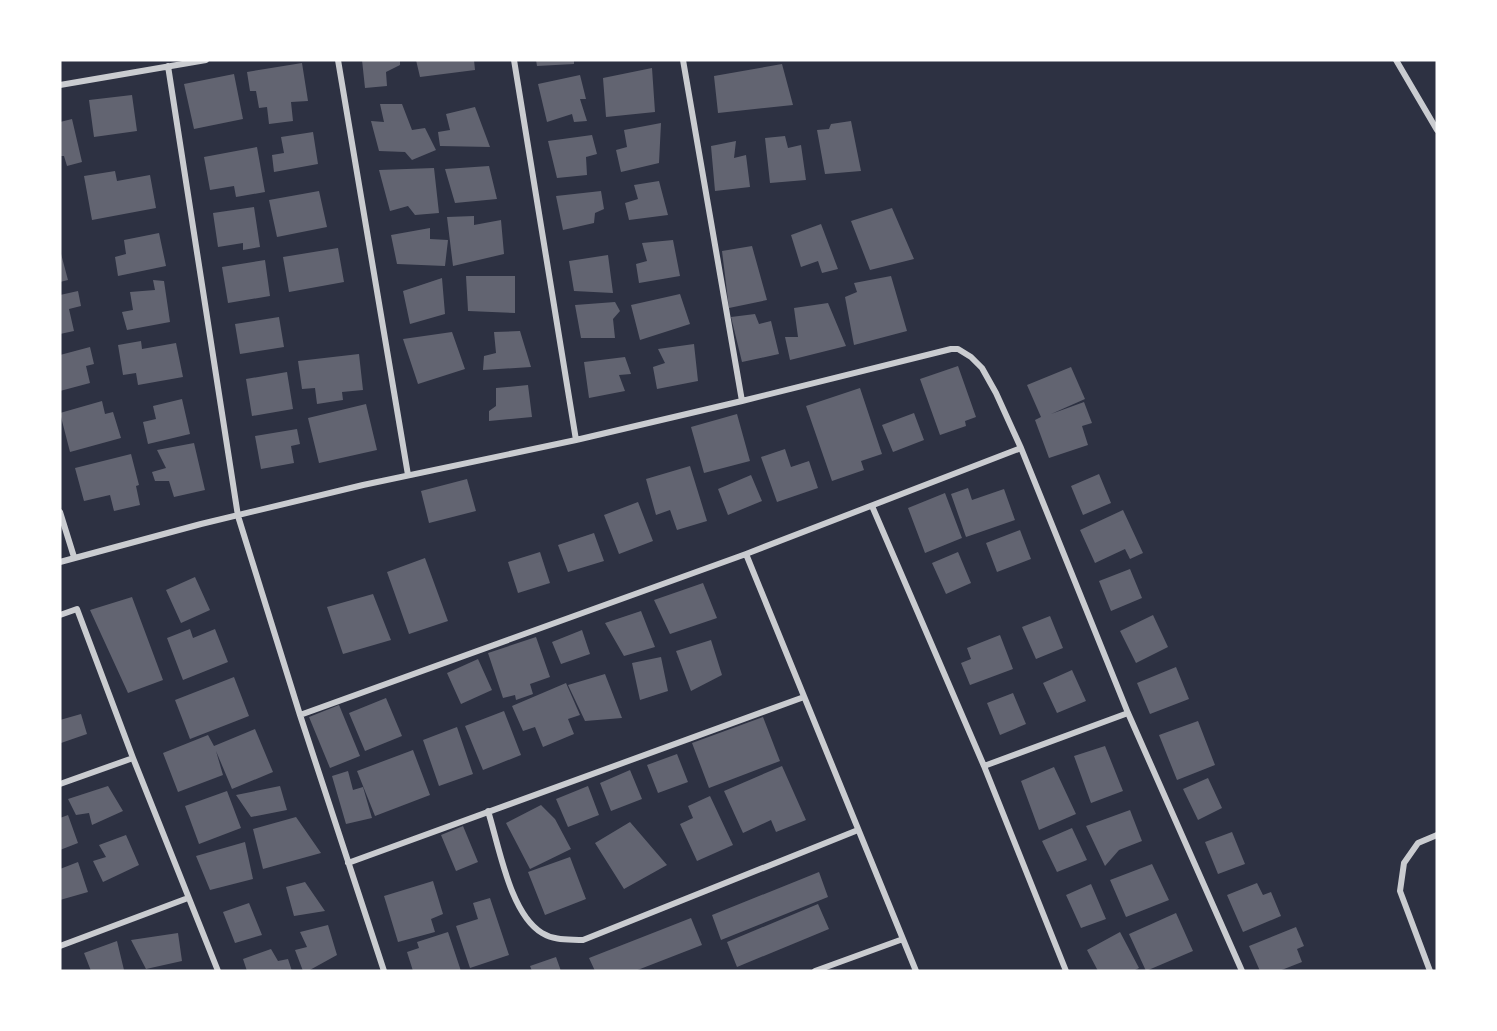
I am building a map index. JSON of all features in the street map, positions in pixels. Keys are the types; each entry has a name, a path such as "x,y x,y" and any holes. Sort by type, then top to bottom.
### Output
{"street":[{"path":"60,85 206,60"},
{"path":"338,60 408,475"},
{"path":"514,60 576,440"},
{"path":"683,60 742,401"},
{"path":"1396,60 1437,130"},
{"path":"168,66 238,516 384,971"},
{"path":"60,562 408,475 576,440 952,348 958,349 982,368 996,393 1021,448 1128,713 1242,971"},
{"path":"300,715 746,554 1021,448"},
{"path":"872,506 984,766 1066,971"},
{"path":"60,512 74,557"},
{"path":"746,554 916,971"},
{"path":"60,615 77,609 133,758 218,971"},
{"path":"348,862 804,697"},
{"path":"984,766 1128,713"},
{"path":"60,784 133,758"},
{"path":"488,812 516,903 525,918 542,933 559,939 583,940 858,830"},
{"path":"1430,971 1400,891 1404,863 1418,843 1437,835"},
{"path":"60,946 188,898"},
{"path":"815,971 903,939"}],"building":[{"path":"362,60 400,60 400,65 386,72 387,86 365,88"},
{"path":"416,60 474,60 475,70 420,77"},
{"path":"536,60 574,60 574,64 537,66"},
{"path":"302,63 308,101 291,102 293,121 269,124 267,107 259,108 256,91 250,91 247,72"},
{"path":"782,64 793,105 718,113 714,76"},
{"path":"652,68 655,112 606,117 603,78"},
{"path":"234,74 243,119 194,129 184,84"},
{"path":"580,75 586,99 580,99 587,121 574,122 572,114 547,122 538,84"},
{"path":"132,95 137,131 94,137 89,100"},
{"path":"380,104 402,104 412,130 425,128 436,150 412,160 405,152 379,151 371,121 384,122"},
{"path":"475,107 490,147 440,146 438,132 450,130 446,114"},
{"path":"72,119 82,162 67,166 64,156 60,156 60,122"},
{"path":"851,121 861,171 825,174 817,130 829,129 831,124"},
{"path":"661,123 659,163 621,172 616,150 627,147 624,130"},
{"path":"313,132 318,164 274,172 272,155 284,153 281,137"},
{"path":"592,135 597,154 586,157 587,175 557,178 548,141"},
{"path":"785,136 788,148 801,145 806,180 770,183 765,138"},
{"path":"736,141 734,158 746,155 750,187 715,191 711,146"},
{"path":"257,147 265,192 236,197 234,186 210,190 204,157"},
{"path":"489,166 497,199 455,203 445,169"},
{"path":"434,168 439,213 415,215 408,206 390,211 379,170"},
{"path":"115,171 117,181 150,175 156,208 92,220 84,176"},
{"path":"659,181 668,215 629,220 625,203 638,199 634,185"},
{"path":"319,191 327,227 277,237 269,200"},
{"path":"601,191 604,209 595,213 594,223 563,230 556,196"},
{"path":"254,207 260,247 243,250 243,243 218,247 213,213"},
{"path":"892,208 914,259 870,270 851,221"},
{"path":"474,216 474,225 501,220 504,254 453,266 447,217"},
{"path":"821,224 838,269 822,273 818,261 801,267 791,235"},
{"path":"430,228 430,239 448,240 445,266 397,264 391,235"},
{"path":"159,233 166,266 118,276 115,257 126,254 124,240"},
{"path":"673,240 680,276 639,283 636,264 647,261 642,243"},
{"path":"752,246 767,300 729,308 722,251"},
{"path":"338,248 344,282 289,292 283,257"},
{"path":"60,250 68,280 60,282"},
{"path":"608,255 613,293 574,291 569,261"},
{"path":"265,260 270,296 228,303 222,267"},
{"path":"466,276 515,276 515,313 468,311"},
{"path":"891,276 907,331 854,345 845,297 857,292 854,283"},
{"path":"442,278 445,314 410,324 403,291"},
{"path":"153,280 164,281 170,322 127,330 122,312 133,310 130,292 155,290"},
{"path":"78,291 81,306 69,309 74,331 60,334 60,295"},
{"path":"680,294 690,324 640,340 631,305"},
{"path":"615,302 620,311 613,319 615,338 581,338 575,305"},
{"path":"828,303 846,346 790,360 785,337 798,337 794,308"},
{"path":"755,314 759,324 771,321 779,354 742,362 731,317"},
{"path":"279,317 284,347 240,354 235,324"},
{"path":"520,331 531,367 483,370 484,356 496,353 494,332"},
{"path":"452,332 465,369 418,384 403,339"},
{"path":"141,341 142,349 176,343 183,377 138,385 136,373 123,375 118,345"},
{"path":"694,344 698,381 657,389 653,367 665,363 658,349"},
{"path":"90,347 94,364 86,366 90,383 60,391 60,355"},
{"path":"359,354 363,390 342,392 343,400 317,404 315,388 302,389 298,361"},
{"path":"625,357 631,374 619,375 625,391 589,398 584,362"},
{"path":"958,366 976,417 965,421 966,426 940,435 920,379"},
{"path":"1071,367 1085,399 1051,414 1084,402 1092,423 1082,426 1088,445 1049,458 1035,420 1041,417 1027,385"},
{"path":"287,372 293,409 252,416 246,379"},
{"path":"528,385 532,417 489,421 489,411 496,406 496,388"},
{"path":"860,388 882,454 861,461 864,470 832,481 806,406"},
{"path":"182,399 190,434 148,444 143,422 156,419 153,406"},
{"path":"102,401 105,414 113,412 121,438 70,452 60,413"},
{"path":"366,404 377,450 319,463 308,418"},
{"path":"914,413 924,440 893,452 882,425"},
{"path":"737,414 750,461 704,473 691,427"},
{"path":"297,429 300,444 291,446 294,463 261,469 255,436"},
{"path":"194,443 205,490 174,497 169,481 155,481 152,472 166,468 157,450"},
{"path":"785,449 791,467 809,461 818,488 777,502 761,457"},
{"path":"131,454 139,485 136,486 140,505 114,511 110,495 84,501 75,468"},
{"path":"690,466 707,521 677,530 670,510 656,515 646,479"},
{"path":"1099,474 1111,503 1083,515 1071,486"},
{"path":"751,475 762,501 728,515 718,489"},
{"path":"467,479 476,511 429,523 421,491"},
{"path":"968,488 972,500 1004,489 1015,520 966,537 951,494"},
{"path":"945,493 962,538 925,553 908,508"},
{"path":"638,502 653,541 619,554 604,515"},
{"path":"1123,510 1143,553 1130,559 1125,549 1095,563 1080,530"},
{"path":"1020,530 1031,559 997,572 986,543"},
{"path":"594,533 604,561 568,572 558,545"},
{"path":"540,552 550,583 518,593 508,562"},
{"path":"958,552 971,583 946,594 932,563"},
{"path":"425,558 448,621 409,634 387,572"},
{"path":"1130,569 1142,598 1111,611 1099,581"},
{"path":"195,577 210,610 181,623 166,590"},
{"path":"703,583 717,618 670,634 654,600"},
{"path":"373,594 391,640 343,654 327,607"},
{"path":"132,597 163,680 128,693 90,610"},
{"path":"641,611 655,647 624,656 605,623"},
{"path":"1153,615 1168,647 1136,663 1120,631"},
{"path":"1050,616 1063,648 1036,659 1022,627"},
{"path":"190,629 193,638 215,629 228,662 183,680 167,638"},
{"path":"582,630 590,654 561,664 552,642"},
{"path":"1000,635 1013,669 970,685 961,663 971,659 967,648"},
{"path":"536,637 550,677 530,684 533,694 516,700 515,695 503,698 488,653"},
{"path":"711,640 722,675 691,691 676,651"},
{"path":"661,657 668,691 640,700 632,663"},
{"path":"478,659 492,690 461,704 447,673"},
{"path":"1176,667 1189,699 1150,714 1137,683"},
{"path":"1072,670 1086,701 1057,713 1043,683"},
{"path":"605,674 622,718 585,721 568,685"},
{"path":"234,677 249,716 190,739 175,700"},
{"path":"566,683 580,715 568,719 574,734 543,747 535,727 523,731 512,706"},
{"path":"1013,693 1026,724 1000,735 987,703"},
{"path":"386,698 402,736 365,751 349,713"},
{"path":"339,705 360,756 330,768 309,717"},
{"path":"504,711 521,755 483,770 465,726"},
{"path":"81,714 87,734 61,743 60,720"},
{"path":"763,717 780,761 709,788 692,743"},
{"path":"1198,721 1215,765 1177,780 1159,735"},
{"path":"457,727 473,774 439,786 423,740"},
{"path":"255,729 273,772 232,789 216,751 223,775 178,792 163,753 208,735 214,746"},
{"path":"1105,746 1123,791 1091,803 1074,756"},
{"path":"413,750 430,795 375,816 357,771"},
{"path":"677,754 688,782 658,793 647,765"},
{"path":"782,766 806,820 776,832 771,820 743,833 724,791"},
{"path":"1054,767 1076,814 1039,830 1021,781"},
{"path":"630,770 642,799 611,811 600,783"},
{"path":"348,771 353,790 363,787 372,818 346,824 332,776"},
{"path":"1208,778 1222,808 1198,820 1183,789"},
{"path":"108,786 123,811 92,825 89,813 76,815 68,799"},
{"path":"280,786 287,810 251,817 236,795"},
{"path":"588,786 599,815 568,827 556,799"},
{"path":"227,791 241,828 199,844 185,806"},
{"path":"710,796 733,845 697,861 680,824 693,818 688,806"},
{"path":"541,805 555,819 571,849 530,869 506,823"},
{"path":"1130,810 1142,841 1119,850 1105,866 1086,826"},
{"path":"68,815 78,843 60,850 60,818"},
{"path":"296,817 321,853 263,869 253,829"},
{"path":"630,822 667,865 624,889 595,843"},
{"path":"463,826 478,862 456,871 441,835"},
{"path":"1072,828 1087,860 1057,872 1042,841"},
{"path":"1232,832 1245,864 1218,874 1205,842"},
{"path":"126,835 139,865 103,882 93,861 106,857 99,845"},
{"path":"245,842 253,879 210,890 196,856"},
{"path":"570,857 586,899 545,915 528,872"},
{"path":"78,862 88,892 60,900 60,869"},
{"path":"1152,864 1169,900 1126,917 1110,880"},
{"path":"819,872 828,897 721,940 712,915"},
{"path":"433,881 443,914 431,919 435,932 398,942 384,896"},
{"path":"305,882 325,911 294,916 286,887"},
{"path":"1257,883 1263,895 1271,892 1281,916 1243,932 1227,895"},
{"path":"1091,884 1106,919 1081,928 1066,895"},
{"path":"490,898 509,955 470,968 456,926 478,919 473,903"},
{"path":"249,903 262,935 235,943 223,912"},
{"path":"818,904 829,929 737,967 727,942"},
{"path":"1176,913 1193,951 1146,971 1129,934"},
{"path":"691,918 702,945 635,971 595,971 589,958"},
{"path":"328,925 337,955 308,971 303,971 295,950 307,947 300,932"},
{"path":"1296,927 1304,946 1297,949 1302,962 1279,971 1260,971 1249,946"},
{"path":"448,932 461,971 413,971 407,952 419,948 417,942"},
{"path":"1120,932 1139,968 1133,971 1098,971 1087,950"},
{"path":"178,933 182,961 146,969 131,940"},
{"path":"117,941 124,970 91,971 84,953"},
{"path":"271,949 278,961 288,959 292,971 247,971 243,959"},
{"path":"556,957 561,971 532,971 530,966"}]}
